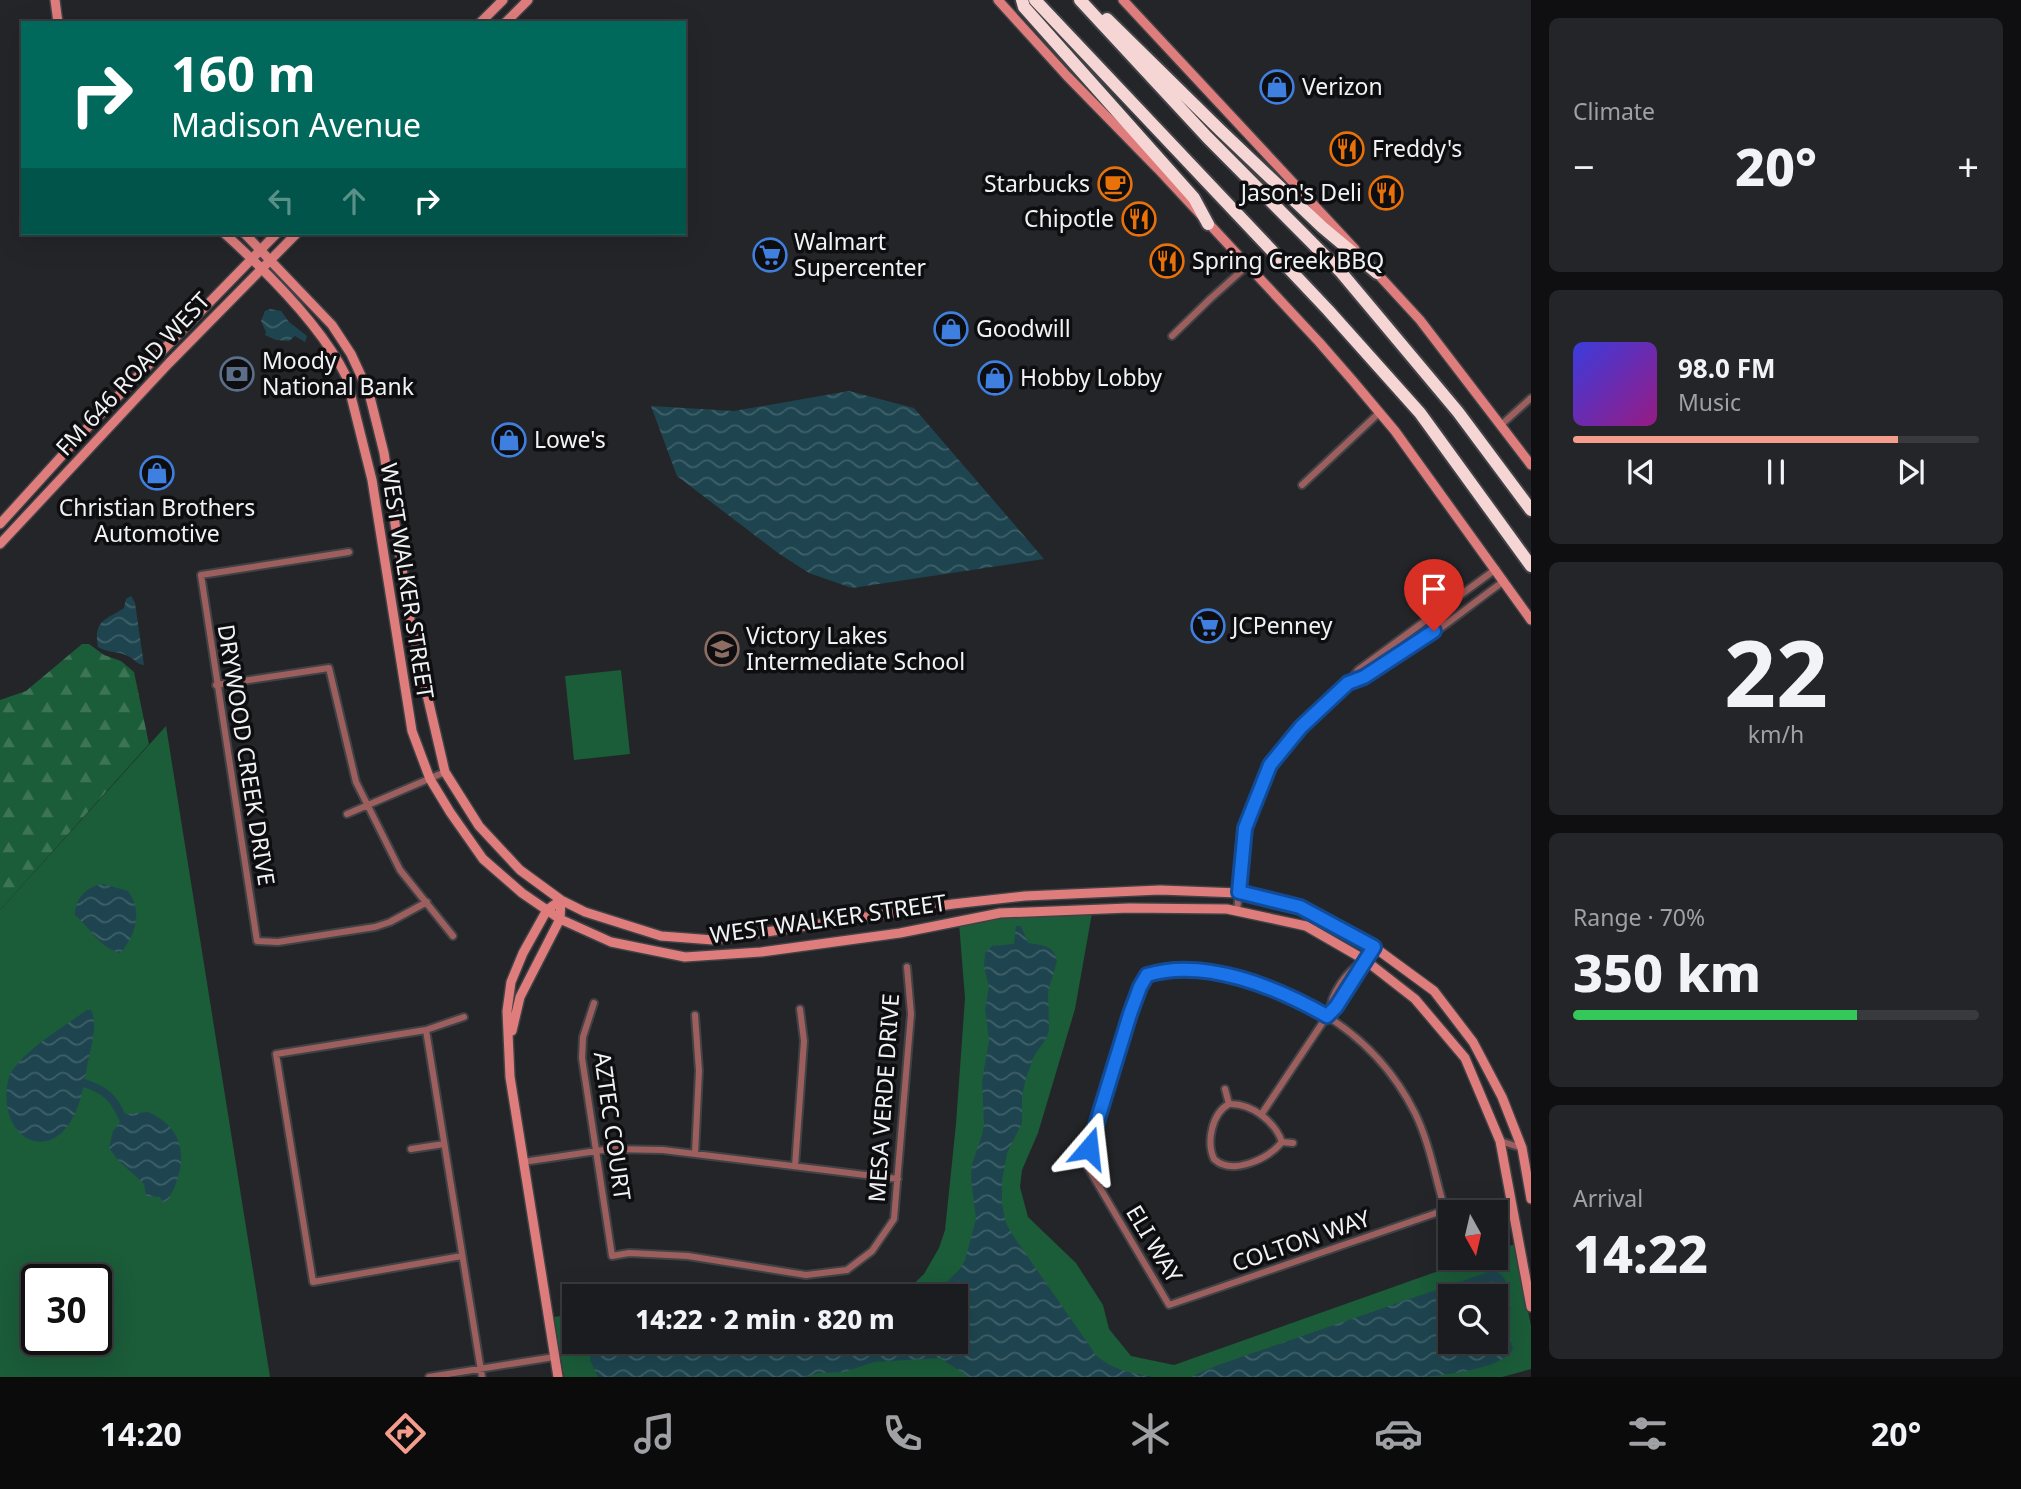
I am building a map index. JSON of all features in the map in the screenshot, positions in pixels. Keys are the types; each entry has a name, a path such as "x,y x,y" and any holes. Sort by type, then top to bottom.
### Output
{"highway":[{"path":"1022,0 1024,7 1041,27 1194,198 1208,225"},
{"path":"1035,0 1328,310 1420,413 1531,566"},
{"path":"1080,0 1207,137 1340,271 1458,412 1531,510"},
{"path":"1086,0 1322,227 1377,273"}],"street":[{"path":"55,0 58,21"},
{"path":"482,21 503,0"},
{"path":"507,21 528,0"},
{"path":"998,0 1248,265 1380,412 1453,508 1531,620"},
{"path":"1123,0 1420,320 1531,465"},
{"name":"WEST WALKER STREET","path":"226,235 252,258 315,328 339,362 350,385 372,480 412,731 430,779 483,859 522,893 560,919 611,942 685,957 761,952 900,933 1000,913 1129,908 1227,909 1306,926 1365,960 1415,999 1465,1058 1500,1141 1531,1307"},
{"name":"WEST WALKER STREET","path":"246,235 332,325 351,354 369,393 383,453 411,626 445,772 479,826 520,870 561,901 585,912 661,936 713,940 1025,895 1160,890 1239,892 1300,907 1374,947 1434,991 1473,1042 1502,1097 1522,1148 1531,1199"},
{"name":"FM 646 ROAD WEST","path":"0,524 97,417 275,235"},
{"name":"FM 646 ROAD WEST","path":"0,544 169,363 295,235"},
{"path":"1172,336 1248,265"},
{"path":"1501,425 1531,398"},
{"path":"1302,485 1380,412"},
{"name":"DRYWOOD CREEK DRIVE","path":"349,552 201,575 257,941 278,942 375,927 427,902"},
{"path":"1237,911 1245,828 1270,765 1301,727 1348,683 1358,670 1496,569"},
{"path":"1348,683 1364,677 1413,646 1504,581"},
{"path":"216,685 329,668 356,782 400,870 453,936"},
{"path":"348,814 445,772"},
{"path":"558,1377 510,1077 507,1011 511,982 523,953 548,910 561,901"},
{"path":"509,1040 520,996 560,919 561,901"},
{"path":"1261,1115 1374,947"},
{"name":"MESA VERDE DRIVE","path":"612,1256 629,1253 688,1255 806,1275 847,1270 872,1251 894,1219 911,1014 907,967"},
{"name":"ELI WAY","path":"1169,1305 1087,1166 1089,1148 1140,987 1147,975 1159,971 1199,972 1244,979 1329,1014"},
{"name":"AZTEC COURT","path":"594,1003 583,1037 582,1059 612,1256"},
{"path":"795,1166 804,1041 800,1009"},
{"name":"COLTON WAY","path":"1169,1305 1445,1210 1430,1151 1414,1111 1397,1082 1361,1041 1329,1014"},
{"path":"695,1015 699,1071 695,1154"},
{"path":"462,1256 313,1282 276,1054 426,1030 464,1017"},
{"path":"426,1030 482,1377"},
{"path":"1225,1089 1229,1104"},
{"path":"1229,1104 1241,1106 1269,1120 1282,1142"},
{"path":"1229,1104 1220,1112 1210,1143 1211,1152 1220,1164 1235,1166 1269,1154 1282,1142 1293,1143"},
{"path":"1500,1141 1522,1148"},
{"path":"411,1149 444,1144"},
{"path":"523,1161 596,1151 663,1150 898,1179"},
{"path":"429,1377 554,1357"}],"green space":[{"path":"82,644 89,644 104,655 121,661 134,672 149,744 0,910 0,700 26,691"},
{"path":"621,670 630,754 574,760 565,676"},
{"path":"166,726 270,1377 0,1377 0,910"},
{"path":"1092,913 1075,1009 1038,1133 1022,1170 1020,1187 1028,1217 1076,1263 1103,1305 1109,1329 1131,1356 1174,1365 1441,1270 1508,1270 1508,1247 1515,1244 1531,1326 1531,1369 1502,1377 564,1377 554,1317 562,1316 562,1354 968,1354 968,1284 914,1284 924,1274 939,1248 945,1230 965,998 959,923 999,917"}],"water":[{"path":"265,311 281,311 289,322 307,336 305,342 295,336 289,341 276,340 265,335 261,321"},
{"path":"849,391 914,408 1044,559 852,588 809,573 778,553 677,476 651,406 734,411"},
{"path":"131,596 135,603 144,665 124,654 98,647 99,626 124,608 126,599"},
{"path":"103,884 128,891 135,907 134,931 120,953 101,942 75,915 83,894 91,887"},
{"path":"1016,926 1021,926 1028,943 1050,949 1057,961 1048,992 1049,1030 1034,1056 1026,1078 1022,1096 1022,1123 1007,1153 1002,1181 1002,1204 1006,1223 1096,1355 1116,1367 1153,1377 969,1377 940,1358 874,1362 844,1372 804,1377 598,1377 590,1360 591,1354 968,1354 968,1284 944,1284 965,1260 976,1219 972,1164 984,1124 982,1081 989,1040 985,1009 989,987 984,967 985,953 992,946 1014,944"},
{"path":"87,1010 91,1010 94,1030 75,1113 62,1133 50,1140 39,1142 28,1138 18,1131 11,1119 7,1104 10,1074 37,1045"},
{"path":"148,1112 172,1129 181,1151 178,1176 167,1202 163,1202 160,1197 146,1196 144,1184 109,1148 113,1131 126,1114"},
{"path":"1494,1270 1507,1284 1453,1284"},
{"path":"1508,1288 1509,1291 1510,1338 1513,1349 1507,1356 1498,1362 1472,1370 1423,1377 1190,1377 1438,1289 1438,1354 1508,1354"}],"waterway":[{"path":"84,1083 108,1096 123,1119"}],"place":[{"name":"Verizon","path":"1277,87"},
{"name":"Freddy's","path":"1347,149"},
{"name":"Starbucks","path":"1115,184"},
{"name":"Jason's Deli","path":"1386,193"},
{"name":"Chipotle","path":"1139,219"},
{"name":"Walmart Supercenter","path":"770,255"},
{"name":"Spring Creek BBQ","path":"1167,261"},
{"name":"Goodwill","path":"951,329"},
{"name":"Moody National Bank","path":"237,374"},
{"name":"Hobby Lobby","path":"995,378"},
{"name":"Lowe's","path":"509,440"},
{"name":"Christian Brothers Automotive","path":"157,473"},
{"name":"JCPenney","path":"1208,626"},
{"name":"Victory Lakes Intermediate School","path":"722,649"}],"route":[{"path":"1089,1148 1130,1014 1147,975 1159,971 1210,973 1266,986 1327,1016 1336,1007 1374,947 1300,907 1239,892 1245,828 1270,765 1301,727 1348,683 1364,677 1434,631"}]}
